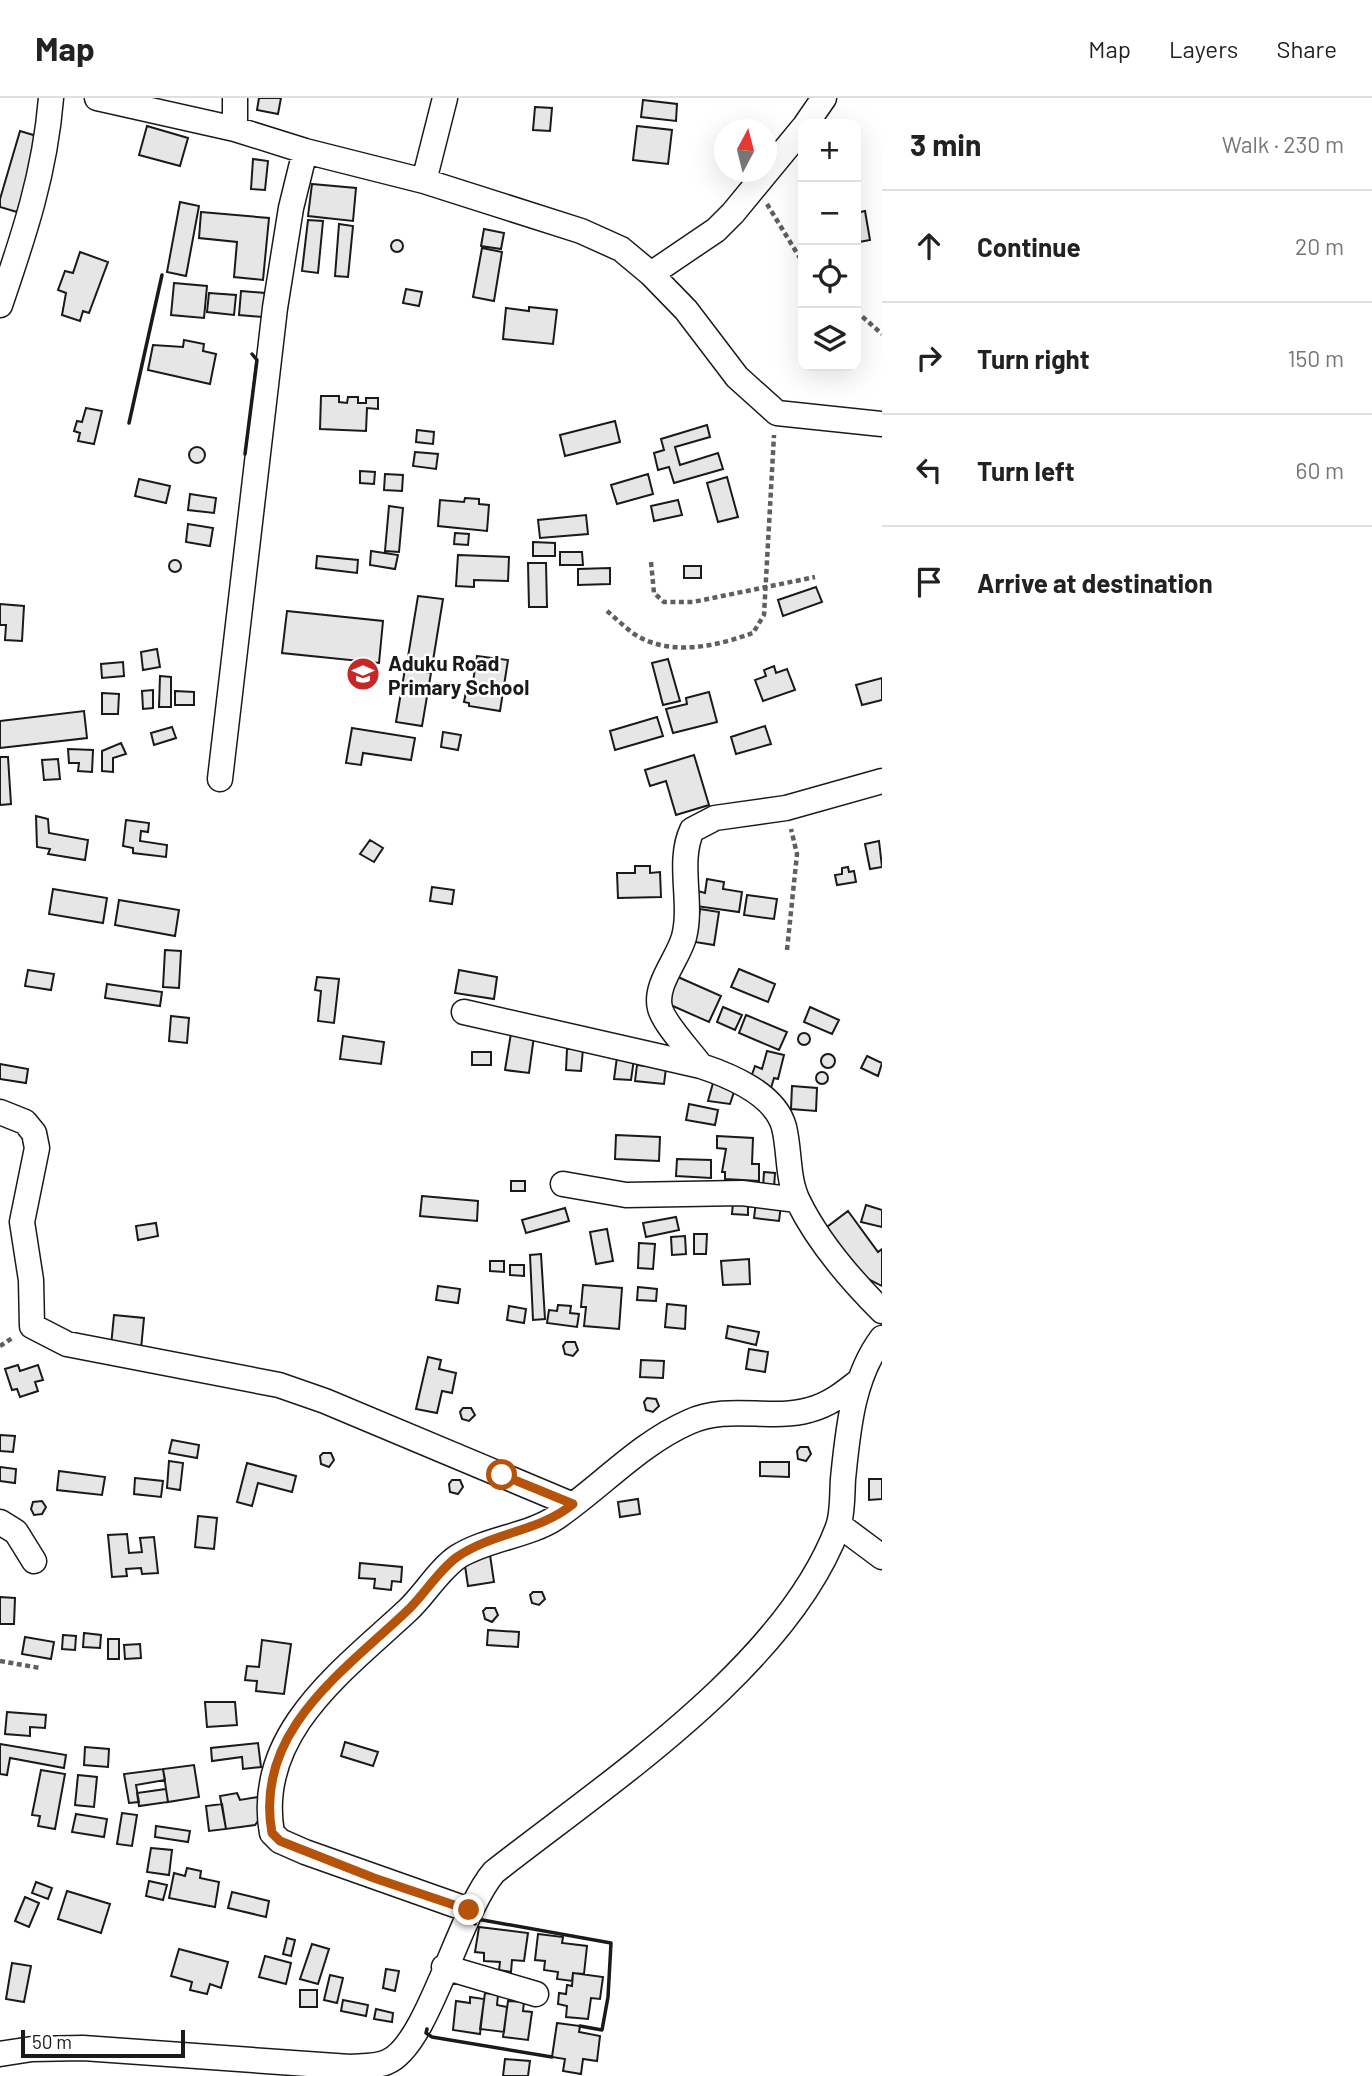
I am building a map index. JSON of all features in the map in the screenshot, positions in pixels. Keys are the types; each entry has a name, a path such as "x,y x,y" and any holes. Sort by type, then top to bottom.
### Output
{"street":[{"path":"0,305 31,216 48,136 51,98"},
{"path":"97,98 235,129 304,151 424,181 581,231 621,249 651,274 686,310 737,377 777,413 882,424"},
{"path":"235,98 235,129"},
{"path":"424,181 445,98"},
{"path":"810,119 824,98"},
{"path":"651,274 716,230 757,186 798,135"},
{"path":"220,779 275,308 289,219 304,151"},
{"path":"701,1066 661,1011 659,999 685,935 688,908 688,840 692,830 715,818 786,808 882,781"},
{"path":"464,1012 701,1066 722,1073 769,1101 784,1125 797,1200 847,1276 882,1311"},
{"path":"0,1112 25,1122 34,1133 37,1148 22,1222 31,1280 32,1326 40,1333 68,1344 279,1385 573,1504"},
{"path":"563,1184 626,1195 742,1193 797,1200"},
{"path":"3,2046 83,2048 387,2069 404,2049 424,2017 480,1888 494,1872 654,1749 754,1654 779,1625 817,1569 839,1525 847,1434 859,1381 871,1353 882,1338"},
{"path":"469,1910 374,1878 280,1841 272,1833 270,1796 294,1725 315,1698 457,1558 490,1542 555,1519 654,1440 692,1420 725,1412 808,1411 834,1400 859,1381"},
{"path":"0,1522 16,1532 34,1561"},
{"path":"839,1525 882,1557"},
{"path":"444,1967 536,1994"}],"path":[{"path":"757,186 798,255"},
{"path":"861,315 882,334"},
{"path":"607,611 642,638 671,646 714,647 753,633 764,615 777,413"},
{"path":"651,562 654,593 664,602 693,602 815,577"},
{"path":"786,808 797,854 787,950"},
{"path":"0,1661 40,1668"}],"building":[{"path":"259,98 281,98 278,114 257,110"},
{"path":"643,100 677,104 676,121 641,117"},
{"path":"535,107 552,108 550,131 533,130"},
{"path":"147,126 188,138 180,166 139,155"},
{"path":"637,126 672,130 668,164 633,160"},
{"path":"20,131 40,137 17,212 0,207 0,199"},
{"path":"253,159 268,161 265,190 251,189"},
{"path":"312,184 356,188 353,221 308,216"},
{"path":"180,202 199,206 186,276 167,272"},
{"path":"865,211 870,240 861,242 861,212"},
{"path":"201,212 269,218 263,280 234,277 237,242 199,238"},
{"path":"308,220 323,221 318,273 302,271"},
{"path":"339,224 353,226 348,277 335,276"},
{"path":"484,229 504,233 501,249 481,246"},
{"path":"397,240 403,246 397,252 391,246"},
{"path":"482,248 502,252 494,301 473,297"},
{"path":"80,252 108,262 89,313 83,311 80,321 62,315 66,293 58,290 65,271 73,273"},
{"path":"174,283 207,286 204,318 171,315"},
{"path":"406,289 422,292 419,306 403,303"},
{"path":"241,291 265,293 262,317 239,315"},
{"path":"209,293 236,295 234,315 207,312"},
{"path":"529,307 557,310 553,344 503,339 506,308 529,311"},
{"path":"184,340 204,344 203,351 216,354 210,384 148,370 153,345 183,347"},
{"path":"321,396 339,396 339,402 347,403 348,397 358,397 358,403 366,403 366,398 378,398 378,409 367,408 366,431 320,429"},
{"path":"86,408 102,411 94,444 78,441 80,433 74,431 77,421 82,422"},
{"path":"615,421 620,442 565,456 560,435"},
{"path":"707,425 710,437 675,447 680,465 718,453 723,469 674,483 669,467 658,470 654,453 664,450 661,439"},
{"path":"417,430 434,432 433,444 416,442"},
{"path":"197,447 205,455 197,463 189,455"},
{"path":"415,452 438,454 436,469 413,466"},
{"path":"360,471 375,472 374,484 360,483"},
{"path":"385,474 403,475 402,491 384,490"},
{"path":"648,474 653,494 617,504 611,485"},
{"path":"727,477 738,517 718,522 707,483"},
{"path":"139,479 170,486 166,503 135,496"},
{"path":"190,494 216,498 214,513 188,510"},
{"path":"465,498 479,499 479,504 489,505 487,531 438,526 440,500 464,502"},
{"path":"678,500 682,515 654,521 651,506"},
{"path":"389,506 403,508 399,552 385,551"},
{"path":"586,515 588,534 540,538 538,520"},
{"path":"188,524 213,528 210,546 186,542"},
{"path":"455,533 469,534 468,545 454,544"},
{"path":"533,542 555,543 555,556 533,556"},
{"path":"371,551 398,555 395,569 370,565"},
{"path":"560,552 582,552 583,565 560,565"},
{"path":"458,555 509,557 508,581 474,580 474,587 456,586"},
{"path":"317,556 358,560 357,573 316,568"},
{"path":"175,560 181,566 175,572 169,566"},
{"path":"528,563 546,563 547,607 529,607"},
{"path":"684,566 701,566 701,578 684,578"},
{"path":"610,568 610,584 578,585 578,569"},
{"path":"816,587 822,602 783,616 778,600"},
{"path":"418,596 443,599 432,667 407,663"},
{"path":"0,604 24,606 22,641 5,640 6,625 0,625"},
{"path":"287,611 383,621 379,663 282,653"},
{"path":"157,649 160,667 143,670 141,652"},
{"path":"477,656 508,660 500,711 469,706 469,703 464,702 467,687 472,688"},
{"path":"668,659 680,701 663,705 652,663"},
{"path":"123,662 124,676 102,678 101,664"},
{"path":"774,666 776,673 787,669 795,690 763,701 755,680 766,676 764,670"},
{"path":"405,669 431,673 422,726 396,722"},
{"path":"160,676 171,677 171,707 159,707"},
{"path":"882,678 882,700 862,705 856,685"},
{"path":"153,690 153,708 143,709 142,691"},
{"path":"175,691 194,692 194,705 175,705"},
{"path":"709,692 717,722 673,733 666,709 687,704 686,698"},
{"path":"102,693 119,694 118,714 102,714"},
{"path":"84,711 87,738 0,748 0,721"},
{"path":"657,717 663,736 615,750 610,731"},
{"path":"765,726 771,744 736,754 731,737"},
{"path":"172,727 176,738 154,745 151,733"},
{"path":"352,728 415,738 411,760 363,753 361,765 346,763"},
{"path":"443,732 461,735 458,750 441,747"},
{"path":"121,743 126,754 113,758 113,772 102,771 102,751"},
{"path":"68,749 93,750 92,772 78,771 79,763 69,763"},
{"path":"694,755 709,805 676,815 666,781 650,786 645,770"},
{"path":"0,757 8,757 11,804 0,805"},
{"path":"58,759 60,779 44,780 42,760"},
{"path":"36,816 48,819 49,833 88,840 85,860 48,854 50,849 37,847"},
{"path":"126,820 149,823 148,832 141,831 140,841 167,845 166,857 133,853 133,848 123,846"},
{"path":"370,840 383,848 374,862 360,854"},
{"path":"879,841 882,867 870,869 865,844"},
{"path":"635,866 650,866 650,873 660,872 661,897 618,898 617,873 635,873"},
{"path":"848,867 849,872 854,871 856,882 837,885 835,875 842,874 842,868"},
{"path":"707,879 724,882 723,889 742,892 739,912 696,906 698,891 705,893"},
{"path":"432,887 454,890 452,904 430,901"},
{"path":"53,889 107,898 103,923 49,914"},
{"path":"747,895 777,899 774,919 744,915"},
{"path":"119,900 179,910 175,936 115,925"},
{"path":"700,909 719,912 714,945 695,942"},
{"path":"165,950 181,951 179,988 163,987"},
{"path":"739,969 775,984 768,1002 731,987"},
{"path":"28,970 54,974 51,990 25,986"},
{"path":"459,970 497,977 494,999 455,993"},
{"path":"317,977 339,979 334,1023 318,1021 321,991 315,990"},
{"path":"678,977 721,996 709,1022 666,1003"},
{"path":"107,984 162,992 160,1006 105,998"},
{"path":"723,1007 742,1015 735,1030 717,1022"},
{"path":"810,1007 839,1020 832,1034 804,1022"},
{"path":"746,1015 787,1032 779,1050 739,1033"},
{"path":"171,1016 189,1018 187,1043 169,1041"},
{"path":"511,1033 534,1036 529,1073 505,1070"},
{"path":"804,1033 810,1039 804,1045 798,1039"},
{"path":"343,1036 384,1042 381,1064 340,1059"},
{"path":"567,1049 583,1049 581,1071 566,1070"},
{"path":"767,1051 784,1055 778,1079 774,1078 771,1088 750,1080 755,1066 762,1069"},
{"path":"472,1052 491,1052 491,1065 472,1065"},
{"path":"825,1054 831,1054 835,1061 831,1068 825,1068 821,1064 821,1058"},
{"path":"867,1056 882,1063 878,1076 861,1068"},
{"path":"617,1057 634,1059 631,1080 614,1079"},
{"path":"0,1064 28,1069 26,1083 0,1079"},
{"path":"637,1065 666,1068 664,1084 635,1081"},
{"path":"822,1072 828,1078 822,1084 816,1078"},
{"path":"713,1083 735,1089 730,1104 708,1101"},
{"path":"792,1086 817,1088 816,1111 791,1109"},
{"path":"689,1104 718,1110 715,1125 686,1120"},
{"path":"616,1135 660,1137 659,1161 615,1159"},
{"path":"717,1136 753,1138 752,1164 759,1164 759,1181 725,1179 725,1172 722,1172 726,1149 717,1148"},
{"path":"677,1159 711,1160 711,1178 676,1176"},
{"path":"764,1172 775,1173 774,1188 763,1187"},
{"path":"511,1181 525,1181 525,1191 511,1191"},
{"path":"422,1196 478,1201 477,1221 420,1216"},
{"path":"733,1202 748,1202 748,1215 732,1214"},
{"path":"756,1202 781,1205 779,1221 754,1218"},
{"path":"866,1205 882,1210 882,1227 861,1222"},
{"path":"565,1208 569,1221 526,1233 522,1220"},
{"path":"848,1211 878,1252 882,1249 882,1286 856,1273 823,1230"},
{"path":"676,1217 679,1230 646,1237 643,1223"},
{"path":"156,1223 158,1236 138,1240 136,1226"},
{"path":"607,1229 613,1261 596,1264 590,1232"},
{"path":"694,1234 707,1234 706,1254 694,1254"},
{"path":"685,1236 686,1254 672,1255 671,1237"},
{"path":"639,1243 655,1244 653,1269 638,1268"},
{"path":"541,1254 545,1319 533,1320 530,1255"},
{"path":"749,1259 750,1284 723,1285 721,1261"},
{"path":"490,1261 504,1261 504,1272 490,1271"},
{"path":"510,1265 524,1265 524,1276 510,1275"},
{"path":"583,1285 622,1288 619,1329 584,1326 586,1307 581,1307"},
{"path":"438,1286 460,1289 458,1303 436,1300"},
{"path":"638,1287 657,1289 656,1301 637,1300"},
{"path":"667,1304 686,1306 685,1329 665,1327"},
{"path":"558,1305 571,1306 570,1313 579,1314 577,1327 547,1323 549,1310 557,1311"},
{"path":"509,1306 526,1309 524,1323 507,1320"},
{"path":"114,1315 144,1318 141,1349 111,1346"},
{"path":"728,1326 759,1332 756,1345 726,1338"},
{"path":"566,1342 575,1342 578,1350 573,1356 565,1354 563,1346"},
{"path":"749,1349 768,1352 765,1372 746,1369"},
{"path":"428,1357 441,1360 439,1369 456,1373 452,1393 442,1391 437,1413 416,1409"},
{"path":"641,1360 664,1361 663,1378 640,1377"},
{"path":"18,1365 20,1371 38,1365 43,1380 35,1382 38,1391 20,1397 17,1389 12,1390 5,1369"},
{"path":"647,1398 656,1399 659,1406 653,1412 646,1410 644,1402"},
{"path":"463,1408 471,1408 475,1415 469,1421 462,1419 460,1412"},
{"path":"0,1435 15,1436 13,1452 0,1451"},
{"path":"172,1440 199,1445 197,1458 169,1453"},
{"path":"800,1447 808,1447 811,1454 806,1461 798,1459 797,1451"},
{"path":"323,1453 331,1453 334,1460 329,1467 321,1464 320,1456"},
{"path":"169,1461 183,1463 180,1490 167,1488"},
{"path":"760,1462 789,1462 789,1477 760,1476"},
{"path":"247,1463 296,1476 292,1492 258,1483 252,1506 237,1502"},
{"path":"0,1467 16,1469 15,1483 0,1481"},
{"path":"59,1471 105,1477 102,1495 57,1490"},
{"path":"135,1478 163,1481 161,1497 134,1494"},
{"path":"869,1479 882,1479 882,1499 869,1500"},
{"path":"452,1480 460,1480 463,1487 458,1494 450,1492 449,1484"},
{"path":"638,1499 640,1514 620,1517 618,1502"},
{"path":"42,1501 46,1507 42,1514 34,1515 31,1509 33,1502"},
{"path":"198,1516 217,1518 214,1549 195,1547"},
{"path":"127,1534 129,1553 142,1552 140,1538 154,1537 158,1573 142,1574 141,1568 126,1569 127,1576 112,1577 108,1535"},
{"path":"490,1555 494,1582 468,1586 464,1559"},
{"path":"360,1563 402,1567 401,1582 392,1581 391,1590 374,1588 375,1579 359,1578"},
{"path":"533,1592 542,1592 545,1599 539,1605 532,1603 530,1595"},
{"path":"0,1597 15,1598 14,1624 0,1624"},
{"path":"486,1608 495,1608 498,1615 492,1622 485,1619 483,1611"},
{"path":"488,1630 519,1632 518,1647 487,1645"},
{"path":"84,1633 101,1635 100,1648 83,1647"},
{"path":"63,1635 76,1636 75,1650 62,1649"},
{"path":"25,1637 54,1642 51,1659 22,1654"},
{"path":"108,1639 119,1639 119,1659 108,1659"},
{"path":"262,1640 291,1644 284,1694 256,1691 257,1681 245,1680 247,1666 259,1667"},
{"path":"140,1644 141,1658 125,1659 124,1645"},
{"path":"205,1702 235,1702 237,1725 207,1727"},
{"path":"7,1712 46,1715 45,1728 30,1727 30,1736 5,1734"},
{"path":"345,1742 378,1752 373,1766 341,1756"},
{"path":"258,1743 261,1767 243,1769 242,1757 212,1761 211,1748"},
{"path":"0,1744 66,1755 64,1768 10,1758 7,1775 0,1774"},
{"path":"85,1747 109,1749 108,1767 84,1765"},
{"path":"194,1765 199,1797 168,1802 163,1769"},
{"path":"163,1769 165,1780 136,1785 139,1802 129,1803 124,1774"},
{"path":"41,1770 65,1774 55,1829 38,1826 40,1816 32,1815"},
{"path":"78,1775 97,1777 94,1807 75,1805"},
{"path":"166,1789 168,1802 139,1806 137,1793"},
{"path":"237,1793 240,1800 258,1797 261,1817 255,1825 226,1829 220,1796"},
{"path":"222,1804 226,1829 209,1831 206,1806"},
{"path":"122,1813 137,1815 132,1846 117,1844"},
{"path":"76,1814 107,1819 104,1837 72,1832"},
{"path":"156,1826 190,1831 188,1842 155,1837"},
{"path":"151,1848 172,1850 169,1875 147,1872"},
{"path":"187,1868 201,1871 200,1878 219,1882 215,1907 169,1898 174,1873 185,1876"},
{"path":"149,1881 167,1885 163,1900 146,1896"},
{"path":"36,1882 52,1888 48,1899 32,1893"},
{"path":"67,1891 110,1904 101,1933 58,1919"},
{"path":"232,1892 269,1901 266,1917 228,1908"},
{"path":"25,1897 39,1903 29,1927 15,1921"},
{"path":"479,1927 528,1933 524,1961 512,1960 511,1972 499,1970 500,1962 484,1961 484,1953 475,1952"},
{"path":"538,1934 563,1937 562,1943 587,1946 584,1974 573,1973 572,1981 557,1979 558,1972 544,1970 545,1961 535,1960"},
{"path":"287,1938 295,1940 291,1956 283,1954"},
{"path":"312,1944 329,1949 318,1984 300,1979"},
{"path":"179,1949 228,1962 221,1988 210,1984 207,1994 190,1990 192,1982 171,1976"},
{"path":"265,1956 291,1963 286,1984 259,1977"},
{"path":"12,1963 31,1966 24,2002 6,1999"},
{"path":"386,1969 399,1971 395,1991 383,1988"},
{"path":"573,1973 603,1977 600,1999 591,1998 588,2019 566,2017 567,2006 558,2004 559,1993 566,1994 567,1985 572,1986"},
{"path":"330,1975 343,1978 337,2003 324,2000"},
{"path":"300,1990 317,1990 317,2007 300,2007"},
{"path":"485,1993 498,1995 497,2005 507,2007 504,2032 480,2029"},
{"path":"470,1997 484,1999 480,2034 453,2030 456,2001 470,2003"},
{"path":"343,2000 368,2005 366,2016 341,2011"},
{"path":"508,2001 524,2002 523,2011 532,2012 528,2040 503,2037"},
{"path":"376,2009 393,2013 392,2022 374,2019"},
{"path":"557,2023 580,2026 579,2032 600,2036 597,2061 583,2059 581,2074 563,2071 565,2059 552,2057"},
{"path":"505,2059 530,2061 528,2076 503,2076"}],"wall":[{"path":"129,423 162,275"},
{"path":"245,454 257,360 252,354"},
{"path":"475,1924 477,1919 611,1943 608,1997 602,2030 580,2026"},
{"path":"427,2029 426,2033 432,2037 552,2057"}],"place":[{"name":"Aduku Road Primary School","path":"363,674"}],"route":[{"path":"469,1910 374,1878 280,1841 272,1833 269,1818 270,1796 279,1762 294,1725 322,1688 351,1660 409,1608 457,1558 490,1542 555,1519 573,1504 502,1475"}]}
